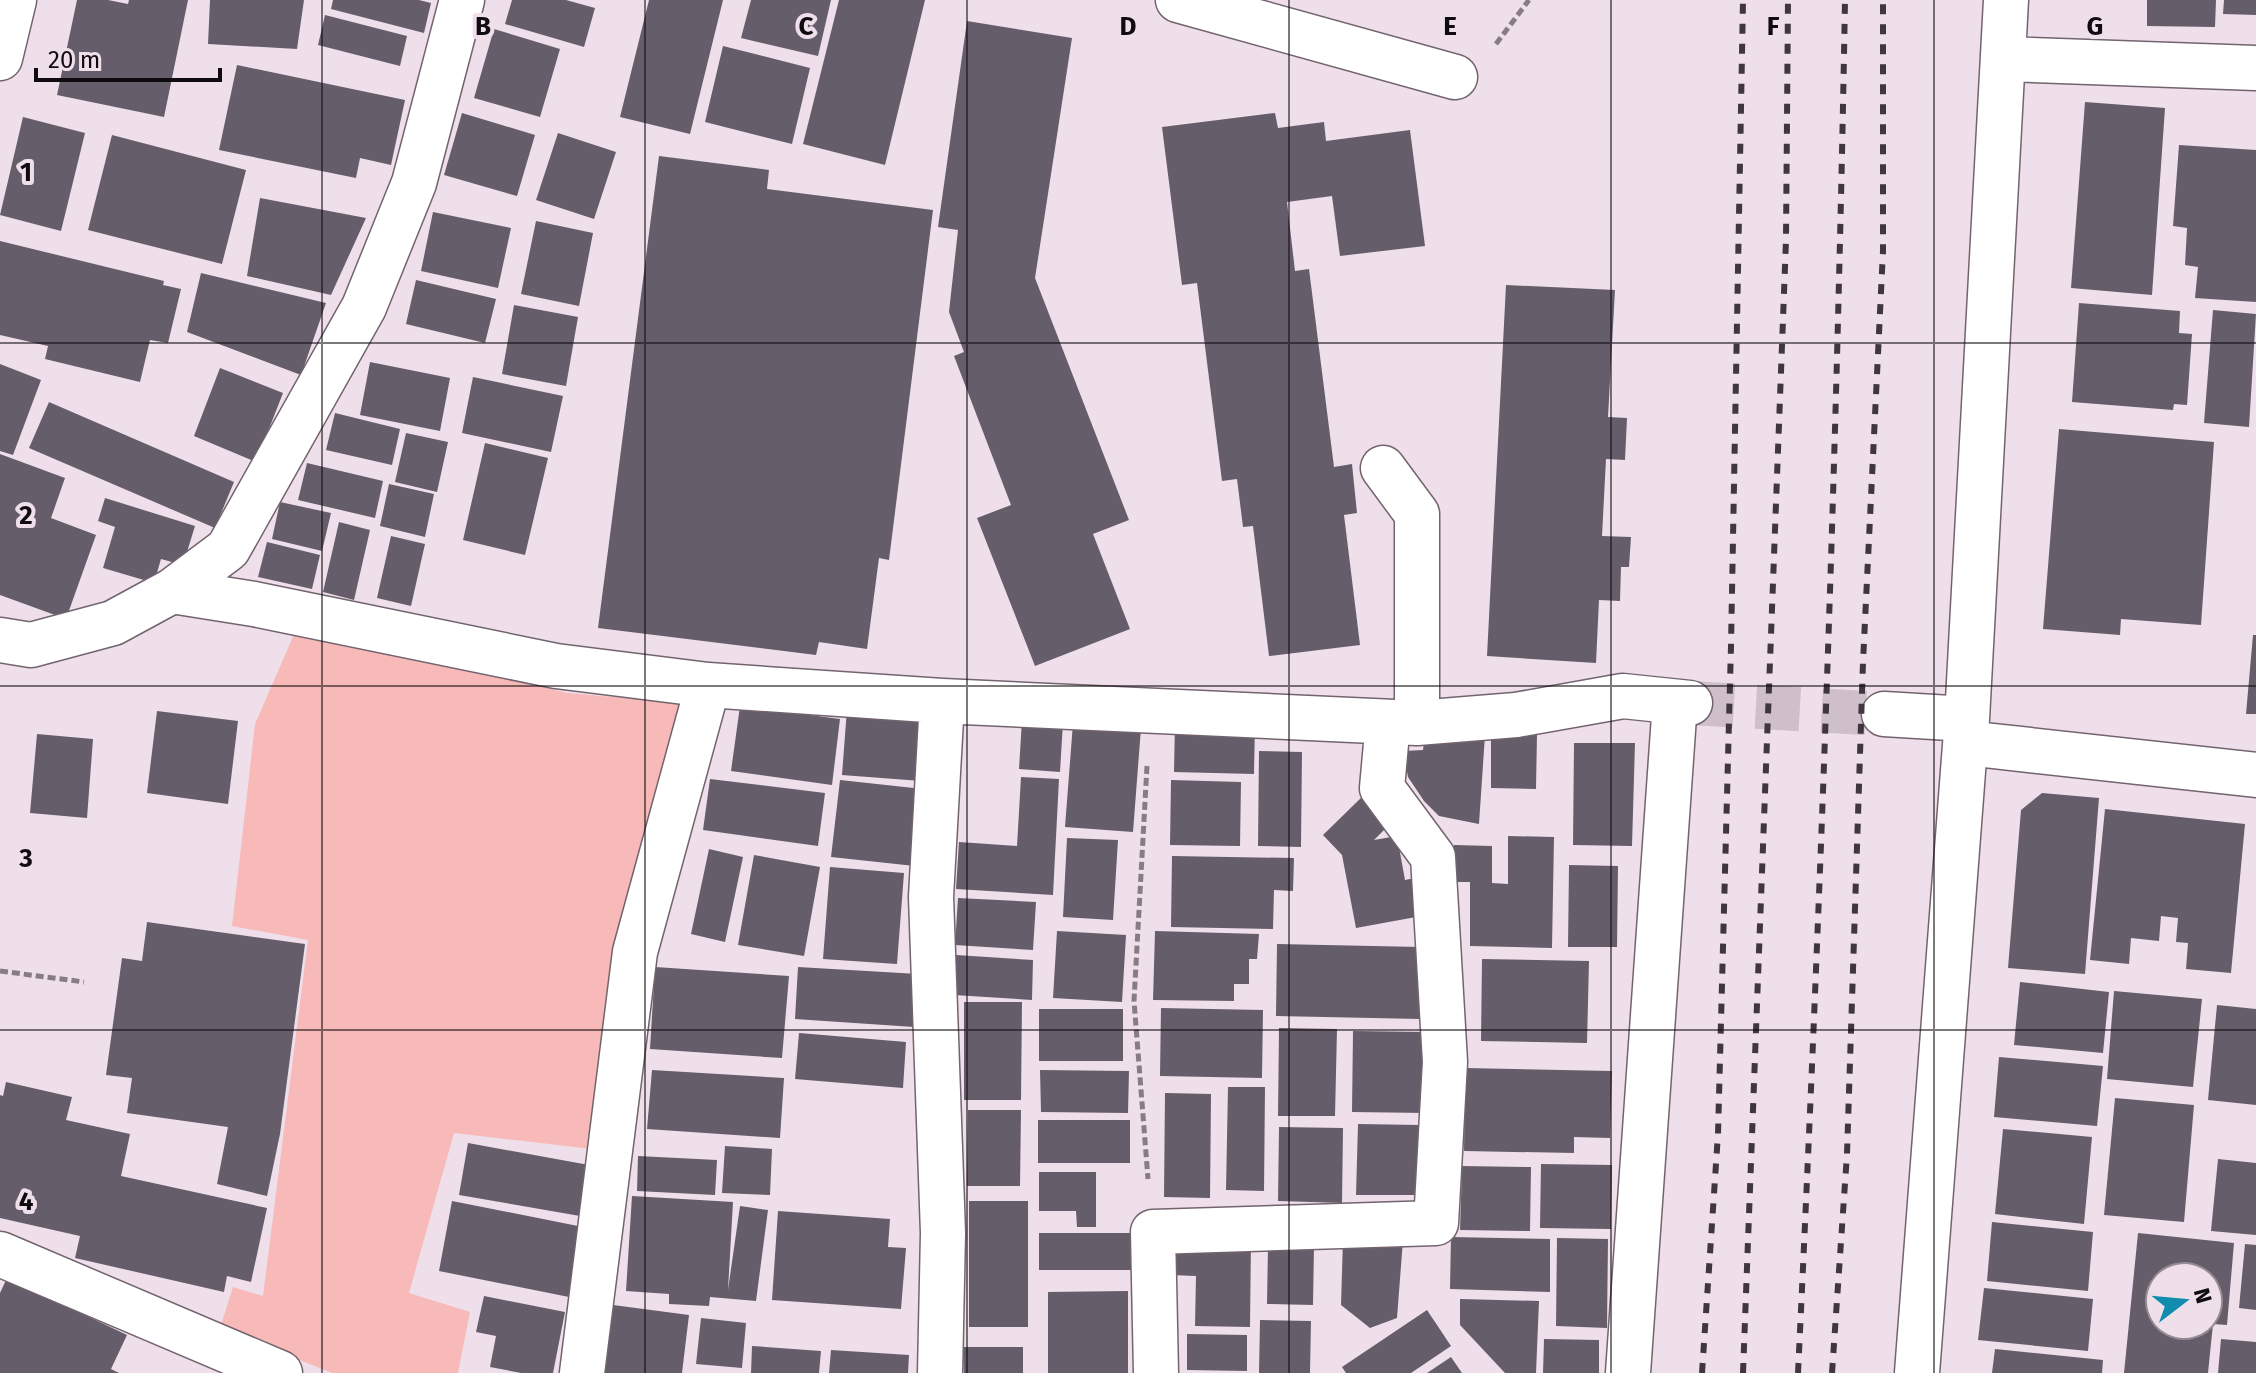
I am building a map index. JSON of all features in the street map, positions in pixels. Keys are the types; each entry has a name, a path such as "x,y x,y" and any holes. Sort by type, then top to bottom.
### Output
{"street":[{"path":"0,58 14,0"},
{"path":"0,640 31,645 113,623 172,591 228,549 364,307 414,183 462,0"},
{"path":"1178,0 1455,77"},
{"path":"1917,1373 1966,731 2006,0"},
{"path":"2005,59 2256,68"},
{"path":"1156,1373 1153,1232 1436,1223 1445,1062 1433,857 1382,788 1403,723 1417,514 1383,468"},
{"path":"172,591 254,604 556,666 708,685 942,701 1403,723 1516,715 1623,696 1683,703 1628,1373"},
{"path":"582,1373 635,952 708,685"},
{"path":"940,1373 943,1233 931,897 942,701"},
{"path":"1884,714 1966,731 2256,775"},
{"path":"0,1254 280,1373"}],"path":[{"path":"1150,709 1134,1001 1153,1232"},
{"path":"0,971 84,982"}],"shaded area":[{"path":"295,632 568,693 681,703 592,1149 454,1133 409,1293 470,1312 458,1373 332,1373 220,1328 233,1287 263,1296 308,940 232,926 255,724"}],"building":[{"path":"77,0 108,0 128,4 129,0 188,0 164,117 57,95"},
{"path":"210,0 304,0 297,49 208,44"},
{"path":"333,0 419,0 431,3 424,33 331,9"},
{"path":"512,0 566,0 595,8 584,47 505,24"},
{"path":"649,0 723,0 690,134 620,117"},
{"path":"751,0 831,0 818,56 741,38"},
{"path":"839,0 925,0 885,165 803,144"},
{"path":"2147,0 2216,0 2215,27 2147,26"},
{"path":"2224,0 2256,0 2256,15 2223,14"},
{"path":"325,15 407,36 400,66 318,45"},
{"path":"967,21 1072,38 1035,278 1129,520 1093,534 1130,629 1035,666 977,518 1011,505 954,356 964,352 949,312 958,230 938,227"},
{"path":"494,29 560,49 540,117 474,98"},
{"path":"723,46 810,68 792,144 705,122"},
{"path":"237,65 405,100 391,165 360,158 356,178 219,150"},
{"path":"2085,102 2165,108 2152,295 2071,288"},
{"path":"462,113 535,135 517,196 444,175"},
{"path":"1275,113 1278,128 1324,122 1326,141 1410,130 1425,246 1340,256 1332,196 1287,202 1295,271 1309,269 1334,467 1352,464 1357,513 1344,515 1360,645 1269,656 1253,526 1243,527 1237,479 1222,481 1197,283 1182,285 1162,127"},
{"path":"23,117 85,133 61,231 0,215"},
{"path":"558,133 616,152 594,219 536,200"},
{"path":"112,135 246,170 222,264 88,230"},
{"path":"2179,145 2256,150 2256,302 2195,298 2198,267 2185,265 2187,228 2173,226"},
{"path":"659,156 769,170 767,189 933,210 889,560 879,558 867,649 819,642 816,655 598,628"},
{"path":"260,198 366,218 331,295 247,276"},
{"path":"433,212 511,228 498,288 421,271"},
{"path":"536,221 593,233 579,306 521,294"},
{"path":"0,241 164,281 163,285 181,289 168,343 150,340 140,382 45,359 48,346 0,335"},
{"path":"201,273 326,303 301,375 187,332"},
{"path":"416,280 496,299 485,343 406,324"},
{"path":"1506,285 1615,290 1608,417 1627,418 1625,460 1606,459 1602,536 1631,537 1629,567 1621,567 1620,601 1599,600 1596,663 1487,656"},
{"path":"2079,303 2180,311 2179,333 2192,334 2187,405 2174,404 2173,410 2072,402"},
{"path":"514,305 578,317 566,386 502,374"},
{"path":"2213,310 2256,314 2249,427 2204,423"},
{"path":"370,362 450,378 440,431 360,415"},
{"path":"0,364 41,380 13,455 0,451"},
{"path":"220,368 283,393 256,462 194,436"},
{"path":"473,377 563,396 551,452 462,433"},
{"path":"49,402 234,482 215,528 29,448"},
{"path":"335,413 400,429 392,465 326,450"},
{"path":"2059,429 2214,442 2201,625 2121,619 2120,635 2043,629"},
{"path":"406,433 448,442 437,492 395,482"},
{"path":"485,443 548,458 525,555 463,540"},
{"path":"0,454 65,478 51,518 96,535 66,619 0,595"},
{"path":"307,463 383,481 375,518 298,500"},
{"path":"389,484 434,494 425,537 380,526"},
{"path":"105,498 195,526 183,565 161,559 154,583 103,568 115,527 98,521"},
{"path":"280,502 331,513 322,551 272,539"},
{"path":"339,522 370,530 354,600 323,592"},
{"path":"391,536 425,544 411,606 377,598"},
{"path":"267,542 320,555 312,589 258,577"},
{"path":"2253,635 2256,635 2256,714 2246,714"},
{"path":"740,706 840,719 832,785 731,771"},
{"path":"847,709 927,716 921,781 842,775"},
{"path":"157,711 238,721 228,804 147,793"},
{"path":"1022,720 1063,722 1060,772 1019,769"},
{"path":"1175,722 1255,723 1254,774 1174,772"},
{"path":"1073,723 1141,728 1133,832 1065,827"},
{"path":"1491,733 1537,734 1536,789 1491,788"},
{"path":"37,734 93,739 87,818 30,813"},
{"path":"1425,734 1485,735 1479,824 1439,816 1424,801 1408,777 1403,751 1423,750"},
{"path":"1574,743 1635,743 1632,846 1573,845"},
{"path":"1259,751 1302,752 1301,847 1258,846"},
{"path":"1021,777 1059,779 1053,895 956,889 959,842 1017,846"},
{"path":"710,779 825,793 818,846 703,830"},
{"path":"840,780 932,790 924,867 831,857"},
{"path":"1171,780 1241,782 1240,846 1170,845"},
{"path":"1366,793 1393,821 1374,840 1397,836 1405,880 1420,877 1427,915 1356,928 1342,855 1323,835"},
{"path":"2042,793 2099,798 2085,974 2008,968 2021,810"},
{"path":"2105,809 2245,824 2231,973 2186,969 2188,943 2176,942 2178,918 2161,916 2159,941 2131,938 2129,964 2090,960"},
{"path":"1508,836 1554,837 1552,948 1470,946 1470,882 1453,882 1454,845 1492,846 1492,883 1508,884"},
{"path":"1067,838 1118,840 1113,920 1063,917"},
{"path":"709,849 743,857 725,942 691,934"},
{"path":"754,855 820,867 804,956 738,945"},
{"path":"1172,856 1294,858 1293,891 1274,890 1273,929 1171,927"},
{"path":"1569,865 1618,866 1617,947 1568,947"},
{"path":"830,867 904,873 897,964 823,959"},
{"path":"958,898 1036,902 1033,950 955,945"},
{"path":"147,922 305,944 280,1134 267,1196 217,1184 228,1127 127,1113 132,1078 106,1075 122,958 142,961"},
{"path":"1057,931 1126,935 1122,1002 1053,998"},
{"path":"1155,931 1259,934 1257,959 1249,959 1249,984 1234,984 1234,1001 1153,1000"},
{"path":"1277,944 1421,947 1420,1019 1276,1016"},
{"path":"956,955 1033,960 1032,1000 954,995"},
{"path":"1482,959 1589,961 1587,1043 1481,1041"},
{"path":"655,967 789,976 782,1058 650,1049"},
{"path":"798,967 918,974 914,1027 795,1019"},
{"path":"2020,982 2109,992 2103,1053 2014,1045"},
{"path":"2114,991 2202,999 2193,1087 2107,1079"},
{"path":"964,1002 1022,1002 1021,1100 964,1100"},
{"path":"2217,1005 2256,1009 2256,1105 2208,1100"},
{"path":"1161,1008 1263,1010 1262,1078 1160,1076"},
{"path":"1039,1009 1123,1009 1123,1061 1039,1061"},
{"path":"1279,1028 1337,1029 1335,1116 1278,1116"},
{"path":"1353,1031 1427,1032 1426,1113 1352,1112"},
{"path":"799,1033 906,1042 903,1088 795,1079"},
{"path":"1999,1057 2103,1066 2097,1126 1994,1117"},
{"path":"1465,1068 1612,1071 1610,1138 1574,1137 1574,1153 1464,1151"},
{"path":"652,1070 784,1078 780,1138 647,1129"},
{"path":"1040,1070 1129,1071 1128,1113 1041,1112"},
{"path":"6,1082 72,1097 66,1120 130,1134 121,1176 267,1208 251,1282 227,1276 224,1292 75,1258 80,1236 0,1218 0,1095 3,1096"},
{"path":"1228,1087 1265,1087 1264,1191 1226,1190"},
{"path":"1165,1093 1211,1094 1210,1198 1164,1197"},
{"path":"2115,1098 2194,1105 2184,1222 2104,1215"},
{"path":"968,1110 1021,1110 1020,1186 967,1186"},
{"path":"1038,1120 1130,1120 1130,1163 1038,1163"},
{"path":"1358,1124 1419,1125 1418,1195 1356,1195"},
{"path":"1279,1127 1343,1128 1342,1203 1278,1201"},
{"path":"2003,1129 2092,1137 2084,1224 1995,1214"},
{"path":"468,1143 589,1165 580,1216 459,1195"},
{"path":"725,1146 772,1149 770,1195 722,1193"},
{"path":"638,1156 717,1160 715,1195 637,1191"},
{"path":"2218,1159 2256,1163 2256,1235 2211,1231"},
{"path":"1541,1164 1612,1165 1611,1229 1540,1228"},
{"path":"1462,1166 1531,1167 1530,1231 1460,1230"},
{"path":"1039,1172 1096,1172 1096,1227 1077,1227 1076,1211 1039,1211"},
{"path":"632,1196 733,1202 728,1290 740,1206 768,1210 756,1301 710,1297 709,1306 669,1304 669,1294 626,1291"},
{"path":"452,1201 583,1227 569,1297 439,1271"},
{"path":"969,1201 1028,1201 1028,1327 969,1327"},
{"path":"778,1211 890,1219 888,1247 906,1248 901,1309 772,1300"},
{"path":"1992,1222 2093,1232 2088,1291 1987,1281"},
{"path":"1039,1233 1132,1233 1132,1270 1039,1270"},
{"path":"2138,1233 2234,1243 2227,1325 2224,1325 2224,1261 2144,1261 2144,1341 2211,1341 2208,1373 2124,1373"},
{"path":"1172,1236 1251,1238 1250,1327 1195,1326 1196,1276 1171,1275"},
{"path":"1451,1237 1550,1239 1550,1292 1450,1289"},
{"path":"1343,1238 1403,1240 1397,1318 1370,1328 1341,1305"},
{"path":"1557,1238 1608,1239 1607,1328 1556,1326"},
{"path":"2245,1244 2256,1245 2256,1310 2239,1308"},
{"path":"1268,1245 1314,1246 1313,1305 1267,1304"},
{"path":"7,1278 127,1335 111,1369 119,1373 0,1373 0,1293"},
{"path":"1984,1288 2093,1299 2088,1351 1978,1340"},
{"path":"1128,1291 1128,1373 1048,1373 1048,1292"},
{"path":"484,1296 565,1312 553,1373 521,1373 490,1367 496,1336 476,1332"},
{"path":"1460,1299 1539,1301 1536,1373 1505,1373 1460,1325"},
{"path":"613,1305 689,1315 682,1373 605,1373"},
{"path":"1427,1310 1451,1346 1411,1373 1346,1373 1342,1367"},
{"path":"701,1318 746,1323 742,1368 696,1364"},
{"path":"1260,1320 1311,1321 1310,1373 1259,1373"},
{"path":"1187,1334 1247,1335 1247,1371 1187,1370"},
{"path":"1544,1339 1599,1340 1599,1373 1543,1373"},
{"path":"2221,1341 2256,1342 2256,1373 2218,1373"},
{"path":"752,1346 821,1351 819,1373 751,1373"},
{"path":"963,1347 1023,1347 1023,1373 964,1373"},
{"path":"1995,1349 2103,1360 2102,1373 1992,1373"},
{"path":"831,1350 909,1355 908,1373 829,1373"},
{"path":"1451,1357 1462,1373 1427,1373"}],"tunnel":[{"path":"1690,703 1884,714"}],"railway":[{"path":"1702,1373 1718,1134 1743,0"},
{"path":"1743,1373 1786,240 1788,0"},
{"path":"1798,1373 1827,687 1845,0"},
{"path":"1832,1373 1847,1154 1863,662 1883,251 1883,0"}]}
